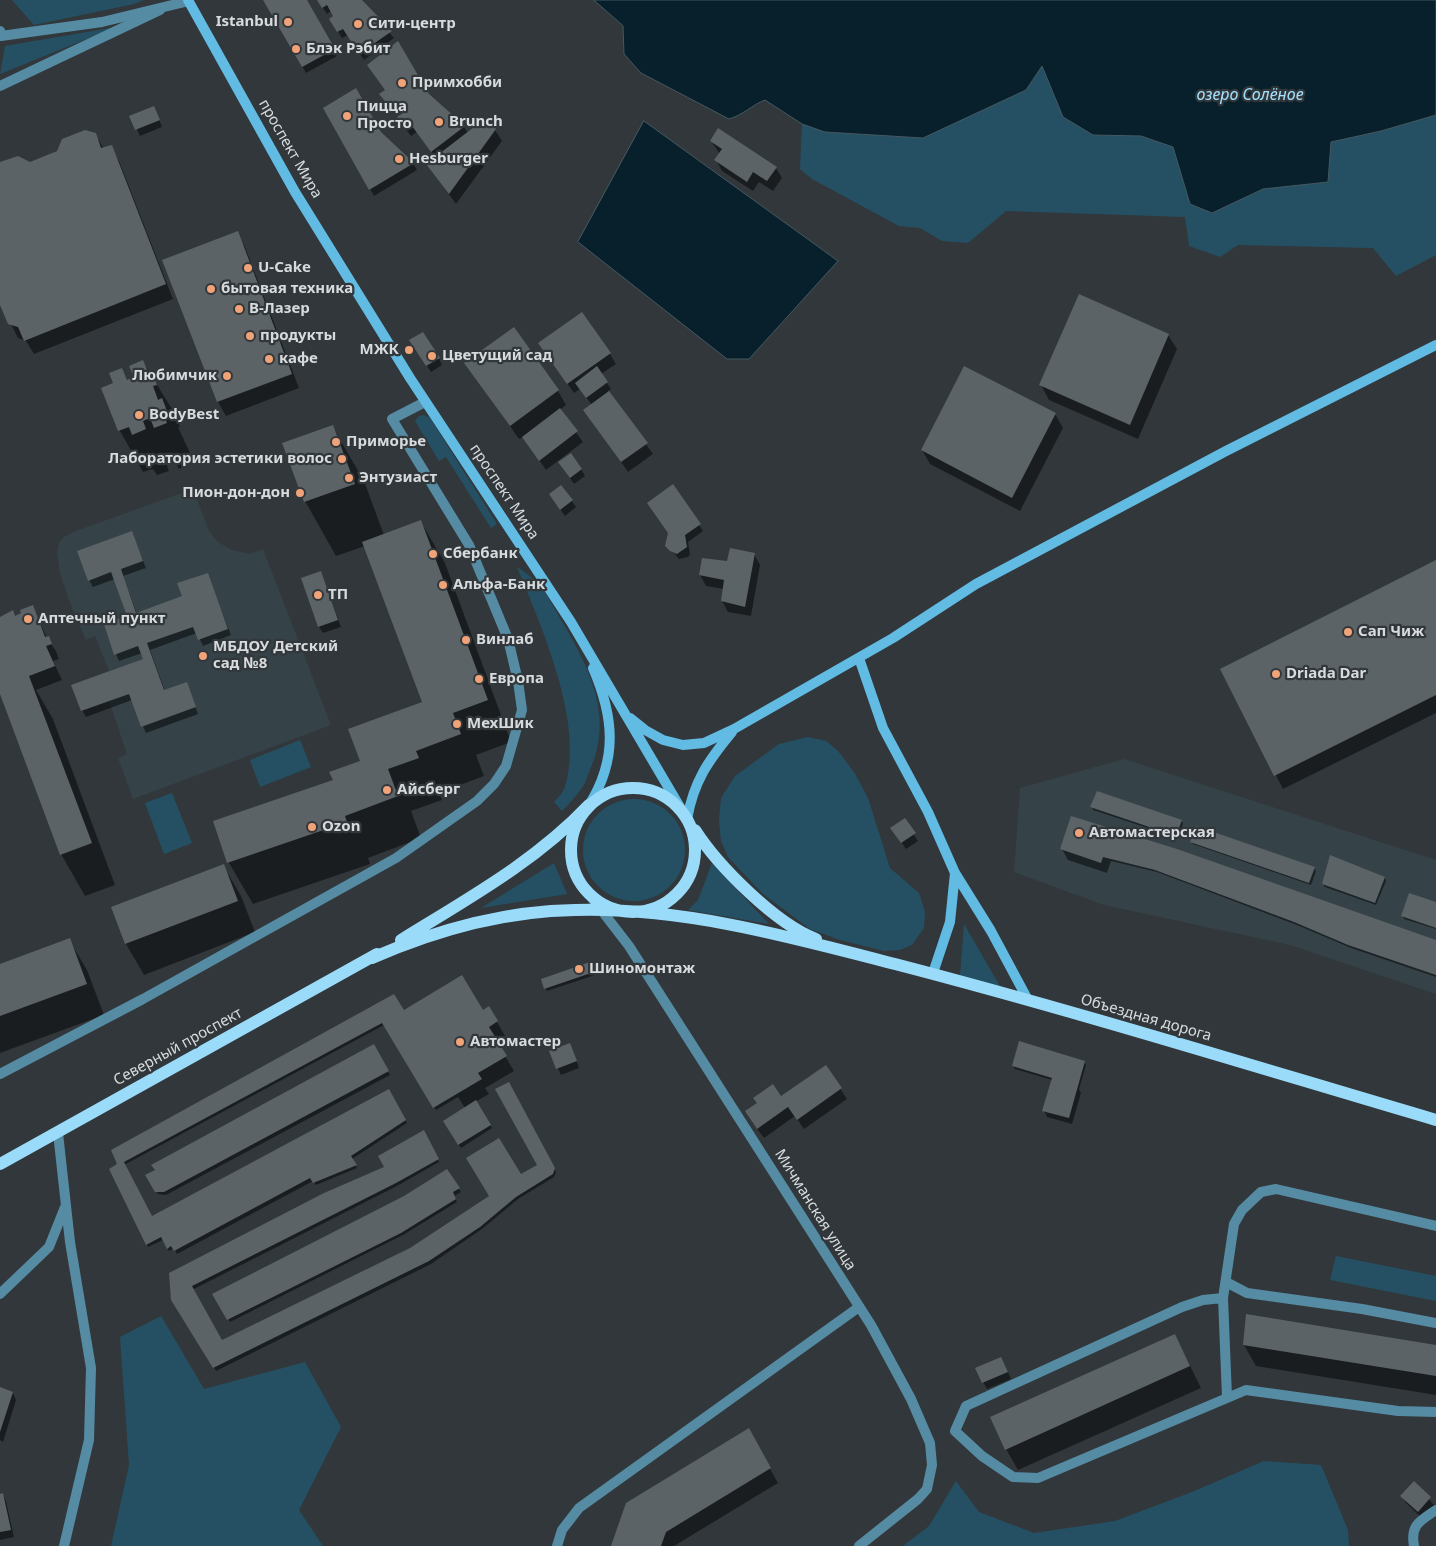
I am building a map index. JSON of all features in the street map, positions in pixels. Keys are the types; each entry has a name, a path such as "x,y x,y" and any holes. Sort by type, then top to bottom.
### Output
{"main road":[{"name":"проспект Мира","path":"189,1 276,161 425,402 571,622 687,818 721,863 774,912 807,936 847,950"},
{"path":"624,712 644,730 657,737 683,745 704,743 734,730 859,658 984,580 1226,450 1436,345"},
{"path":"372,958 532,856 562,832 589,805 613,790 638,787 662,794 674,802 687,818 695,842 695,856 687,882 680,891 664,904 645,911 632,912 608,907 585,889 576,876 570,848 576,825 589,805 601,785 608,766 610,746 609,725 596,675 571,622"},
{"path":"859,658 884,728 932,820 955,873 991,931 1028,1000"},
{"path":"687,818 695,787 702,772 734,730"},
{"path":"933,973 950,922 955,873"},
{"path":"372,958 433,934 486,920 536,912 601,910 694,917 847,950"},
{"name":"Объездная дорога","path":"847,950 1028,1000 1436,1120"},
{"name":"Северный проспект","path":"0,1164 372,958"}],"street":[{"path":"0,33 102,22 189,1"},
{"path":"0,86 168,6"},
{"path":"0,1074 174,982 396,858 478,800 494,784 506,766 522,710 518,681 508,639 469,545 392,420 425,402"},
{"name":"Мичманская улица","path":"585,889 629,946 871,1325 911,1399 930,1443 932,1465 927,1488 918,1499 859,1546"},
{"path":"58,1133 76,1287 91,1368 89,1440 64,1546"},
{"path":"1227,1397 1223,1298 1234,1224 1242,1210 1261,1192 1276,1189 1436,1226"},
{"path":"0,1294 49,1247 66,1206"},
{"path":"1226,1282 1247,1293 1362,1309 1436,1323"},
{"path":"1223,1298 1203,1300 1182,1307 966,1406 955,1431 982,1456 1013,1477 1038,1478 1246,1390 1398,1411 1436,1412"},
{"path":"557,1546 562,1530 579,1508 859,1307"},
{"path":"1414,1546 1415,1525 1436,1510"}],"shaded area":[{"path":"12,0 144,0 134,4 34,25"},
{"path":"116,27 0,74 5,46"},
{"path":"1042,66 1093,135 1141,136 1173,147 1190,204 1212,213 1263,189 1328,182 1331,142 1381,131 1436,115 1436,255 1396,276 1373,248 1238,245 1220,257 1189,246 1185,217 1006,211 968,243 942,241 920,228 899,226 812,179 800,169 802,124 825,132"},
{"path":"424,415 430,418 497,524 491,528 446,457 439,461 415,421 419,416"},
{"name":"МБДОУ Детский сад №8","path":"193,489 209,531 218,542 232,550 250,554 263,549 331,725 133,799 118,758 127,754 109,701 81,711 71,685 109,671 95,636 86,640 70,603 60,573 57,553 59,543 64,537 76,531"},
{"path":"517,567 533,579 545,592 574,642 596,694 600,730 597,748 586,781 562,811 554,802 565,787 570,762 565,705 558,675 548,646"},
{"path":"808,737 826,741 838,751 854,772 868,798 890,868 919,893 925,912 924,928 912,945 900,950 884,951 840,940 810,929 763,894 728,857 721,841 719,821 721,798 735,776 779,744"},
{"path":"300,740 311,767 260,787 250,760"},
{"path":"1124,759 1436,860 1436,994 1290,945 1104,905 1014,872 1020,788"},
{"path":"172,793 192,843 164,854 145,803"},
{"path":"634,799 644,800 663,807 677,821 684,840 684,860 677,879 663,893 644,900 634,901 624,900 605,893 591,879 584,860 583,850 584,840 591,821 605,807 624,800"},
{"path":"554,863 567,894 481,908"},
{"path":"712,863 769,924 688,910 698,900"},
{"path":"964,924 1001,988 960,976"},
{"path":"1336,1256 1436,1276 1436,1301 1330,1280"},
{"path":"161,1316 204,1389 305,1362 341,1427 299,1510 323,1546 111,1546 129,1465 120,1337"},
{"path":"1264,1461 1321,1465 1348,1530 1349,1546 903,1546 929,1526 956,1481 979,1512 1034,1533 1115,1521 1192,1492"}],"water":[{"name":"озеро Солёное","path":"594,0 1436,0 1436,115 1381,131 1331,142 1328,182 1263,189 1212,213 1190,204 1173,147 1141,136 1093,135 1063,117 1042,66 1026,90 923,138 825,132 802,124 765,100 729,119 641,73 624,54 623,26"},
{"path":"644,121 838,261 749,359 727,359 578,242"}],"building":[{"path":"263,0 307,0 335,49 302,67"},
{"name":"Сити-центр","path":"317,0 362,0 392,31 359,54 343,29 337,32 329,19 333,16 327,5 322,8"},
{"path":"398,41 429,94 465,126 431,152 412,126 406,130 397,117 403,113 395,102 389,106 379,94 385,90 367,65"},
{"path":"356,88 381,132 414,163 369,190 323,108"},
{"path":"154,106 160,120 135,130 129,116"},
{"path":"487,117 496,129 449,194 426,164"},
{"path":"718,128 777,167 767,181 753,172 747,182 714,160 722,149 710,141"},
{"path":"85,130 96,133 101,148 112,145 166,284 24,341 18,327 8,324 0,305 0,162 18,156 30,162 57,151 62,139"},
{"path":"238,231 292,374 217,402 162,260"},
{"path":"1079,294 1169,334 1130,425 1039,385"},
{"path":"582,312 611,353 567,384 538,343"},
{"path":"514,327 559,390 510,426 464,363"},
{"path":"423,332 440,358 426,366 409,340"},
{"path":"143,360 148,372 151,370 157,385 153,386 158,400 162,398 167,411 163,412 167,423 154,428 150,418 143,421 146,429 132,435 129,427 118,431 101,388 113,383 109,373 122,368 127,380 134,377 129,366"},
{"path":"597,366 608,382 586,398 575,383"},
{"path":"964,366 1056,413 1012,498 921,450"},
{"path":"609,391 648,443 621,462 583,410"},
{"path":"560,408 578,431 539,461 522,437"},
{"path":"333,425 355,484 304,502 282,443"},
{"path":"571,453 582,469 570,478 558,462"},
{"path":"673,484 701,524 685,535 687,547 677,554 665,546 668,533 647,503"},
{"path":"561,485 573,500 560,510 549,494"},
{"path":"421,520 488,700 453,713 461,734 416,751 419,758 388,769 398,796 345,816 347,822 227,863 213,821 333,780 329,772 360,761 348,729 422,702 362,542"},
{"path":"132,531 143,561 121,569 136,613 182,596 177,583 208,573 228,629 198,640 193,627 147,643 164,690 187,682 196,707 141,727 129,694 81,711 71,685 143,659 138,646 114,655 104,624 127,616 111,572 88,581 77,551"},
{"path":"730,548 755,553 745,607 721,601 724,580 699,575 702,558 727,561"},
{"path":"1436,560 1436,695 1274,776 1220,669"},
{"name":"ТП","path":"321,571 338,620 318,627 301,578"},
{"path":"33,605 45,637 49,636 52,644 46,646 55,666 29,676 92,843 60,855 0,694 0,617 13,610 15,616 21,613 20,610"},
{"path":"1097,791 1182,820 1176,836 1090,807"},
{"path":"1071,816 1177,849 1436,940 1436,975 1348,945 1294,922 1155,870 1103,857 1101,863 1060,849"},
{"path":"905,818 916,833 901,843 890,828"},
{"path":"1196,826 1315,867 1309,883 1190,842"},
{"path":"1330,855 1385,877 1375,903 1322,884"},
{"path":"224,864 238,901 125,944 111,907"},
{"path":"1409,893 1436,902 1436,928 1401,916"},
{"path":"70,938 87,984 0,1016 0,964"},
{"path":"590,962 594,972 544,989 541,979"},
{"path":"462,975 483,1010 489,1006 498,1021 489,1027 507,1056 478,1073 482,1079 433,1108 382,1023 124,1162 152,1216 389,1089 406,1120 351,1156 357,1165 313,1183 310,1178 174,1251 171,1246 167,1249 161,1237 146,1245 109,1169 117,1164 111,1150 394,994 404,1010"},
{"path":"1019,1041 1085,1061 1069,1118 1042,1111 1052,1078 1012,1066"},
{"path":"570,1043 577,1061 556,1069 549,1051"},
{"path":"374,1044 389,1071 164,1192 155,1192 145,1175 155,1170 151,1165"},
{"path":"826,1065 842,1088 797,1120 788,1107 757,1129 745,1111 757,1103 753,1098 773,1084 781,1096"},
{"path":"509,1082 555,1168 553,1174 516,1197 480,1227 429,1261 213,1368 171,1300 169,1273 324,1193 384,1167 378,1156 424,1130 439,1159 396,1183 192,1286 222,1340 410,1248 489,1196 466,1158 499,1138 521,1174 537,1165 495,1089"},
{"path":"476,1100 491,1125 458,1145 443,1121"},
{"path":"447,1169 460,1188 453,1192 456,1199 401,1233 227,1320 212,1294 404,1196"},
{"path":"1246,1314 1436,1345 1436,1376 1243,1345"},
{"path":"1175,1334 1190,1366 1005,1450 990,1417"},
{"path":"1001,1357 1008,1372 982,1383 975,1368"},
{"path":"0,1387 13,1392 0,1432"},
{"path":"749,1428 771,1468 666,1532 661,1546 611,1546 626,1503"},
{"path":"1414,1481 1431,1497 1418,1512 1400,1496"},
{"path":"3,1493 11,1530 0,1532 0,1494"}],"place":[{"name":"Istanbul","path":"288,22"},
{"name":"Сити-центр","path":"358,24"},
{"name":"Блэк Рэбит","path":"296,49"},
{"name":"Примхобби","path":"402,83"},
{"name":"Пицца Просто","path":"347,116"},
{"name":"Brunch","path":"439,122"},
{"name":"Hesburger","path":"399,159"},
{"name":"U-Cake","path":"248,268"},
{"name":"бытовая техника","path":"211,289"},
{"name":"В-Лазер","path":"239,309"},
{"name":"продукты","path":"250,336"},
{"name":"МЖК","path":"409,350"},
{"name":"Цветущий сад","path":"432,356"},
{"name":"кафе","path":"269,359"},
{"name":"Любимчик","path":"227,376"},
{"name":"BodyBest","path":"139,415"},
{"name":"Приморье","path":"336,442"},
{"name":"Лаборатория эстетики волос","path":"342,459"},
{"name":"Энтузиаст","path":"349,478"},
{"name":"Пион-дон-дон","path":"300,493"},
{"name":"Сбербанк","path":"433,554"},
{"name":"Альфа-Банк","path":"443,585"},
{"name":"ТП","path":"318,595"},
{"name":"Аптечный пункт","path":"28,619"},
{"name":"Сап Чиж","path":"1348,632"},
{"name":"Винлаб","path":"466,640"},
{"name":"МБДОУ Детский сад №8","path":"203,656"},
{"name":"Driada Dar","path":"1276,674"},
{"name":"Европа","path":"479,679"},
{"name":"МехШик","path":"457,724"},
{"name":"Айсберг","path":"387,790"},
{"name":"Ozon","path":"312,827"},
{"name":"Автомастерская","path":"1079,833"},
{"name":"Шиномонтаж","path":"579,969"},
{"name":"Автомастер","path":"460,1042"}]}
